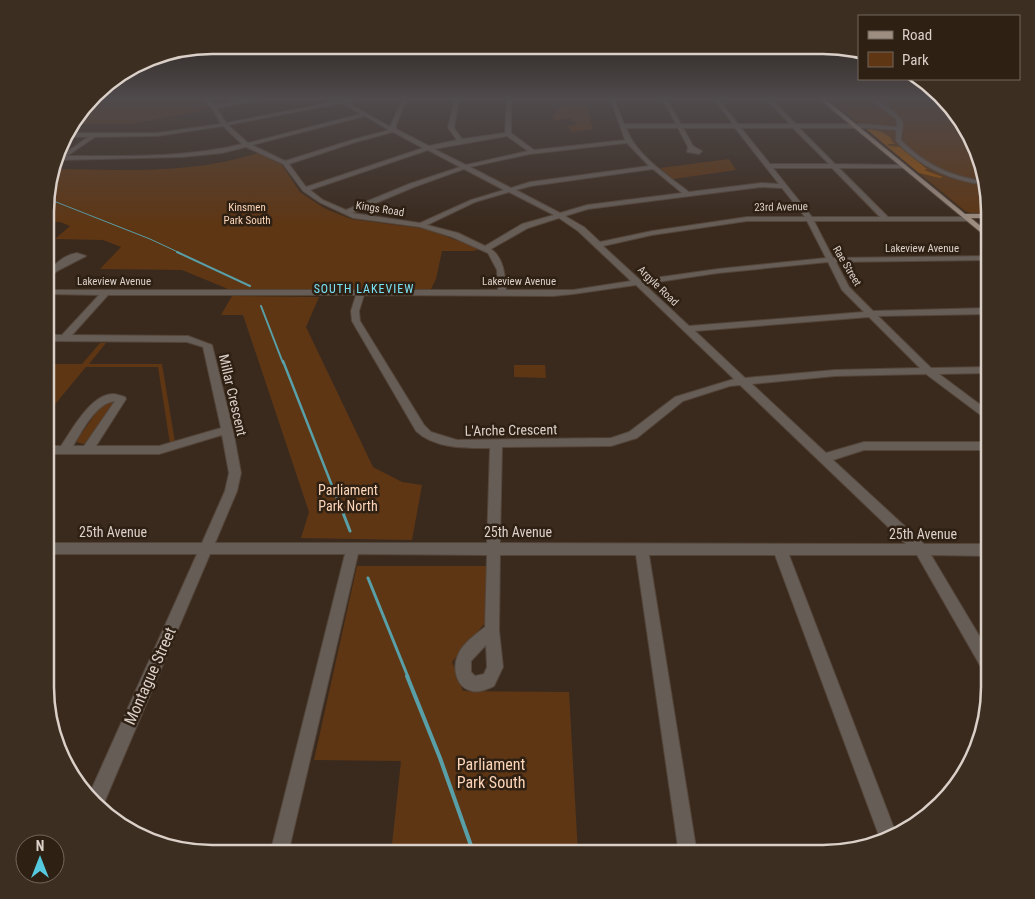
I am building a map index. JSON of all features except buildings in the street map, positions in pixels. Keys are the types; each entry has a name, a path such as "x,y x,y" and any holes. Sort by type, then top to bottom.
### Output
{"main road":[{"path":"873,140 981,230"},
{"name":"23rd Avenue","path":"966,218 981,218"}],"street":[{"path":"64,156 87,140"},
{"path":"241,140 247,145 286,163 357,140"},
{"path":"63,160 169,158 222,151 267,140"},
{"name":"Argyle Road","path":"414,140 581,229 921,550 981,653"},
{"path":"304,190 428,148 468,140"},
{"path":"516,140 534,153"},
{"path":"687,140 690,147"},
{"name":"Rae Street","path":"748,140 808,218 845,288 927,370 981,411"},
{"path":"809,140 885,218"},
{"path":"898,140 930,167 952,177 978,182"},
{"path":"346,213 435,176 466,167 534,153 628,141 654,167 687,194"},
{"name":"Kings Road","path":"286,163 304,190 346,213 353,216 421,225 455,235 491,252 501,270 502,293"},
{"path":"768,166 904,166"},
{"path":"421,225 473,201 538,182 654,167"},
{"path":"486,249 525,226 587,207 760,185 784,186"},
{"name":"23rd Avenue","path":"598,245 652,233 747,219 966,218"},
{"name":"Lakeview Avenue","path":"54,292 574,292 718,271 829,260 981,258"},
{"path":"65,338 106,292"},
{"name":"L'Arche Crescent","path":"361,293 355,311 356,322 420,428 427,435 457,444 611,442 633,435 679,399 729,383 836,373 981,370"},
{"path":"687,329 869,314 981,311"},
{"name":"Millar Crescent","path":"54,338 188,339 207,345 228,430 235,473 233,486 206,548"},
{"path":"64,450 101,401 111,397 121,399 87,450"},
{"path":"54,450 159,450 228,430"},
{"path":"492,630 496,444"},
{"path":"825,458 864,446 981,446"},
{"name":"25th Avenue","path":"54,548 981,550"},
{"name":"Montague Street","path":"98,796 206,548"},
{"path":"281,845 353,549"},
{"path":"642,549 687,845"},
{"path":"780,550 886,832"}],"green space":[{"path":"879,140 964,140 976,171 981,215 965,211"},
{"name":"Kinsmen Park South","path":"258,153 282,165 300,192 324,208 351,219 426,229 480,249 473,251 442,251 436,279 431,289 228,289 182,270 100,269 121,247 103,240 55,239 70,226 54,222 55,191 60,169 131,170 182,168 233,160"},
{"path":"729,159 736,170 673,179 660,168"},
{"name":"Parliament Park North","path":"232,296 319,297 306,327 373,467 402,482 422,485 412,540 301,538 309,512 243,315 221,315"},
{"path":"100,343 106,343 89,364 162,364 175,442 170,444 158,367 86,367 54,405 54,364 82,364"},
{"path":"514,365 545,365 546,378 514,377"},
{"path":"105,400 117,401 88,441 83,444 77,442 77,440"},
{"name":"Parliament Park South","path":"357,566 488,566 486,622 452,662 463,691 569,692 578,845 392,845 401,761 314,760"}],"shaded area":[{"path":"879,140 891,140 895,144 887,144 889,146 900,147 927,169 924,170 943,177 919,173"}],"waterway":[{"path":"55,201 150,239 180,253"},
{"path":"177,252 250,286"},
{"path":"261,306 283,363"},
{"path":"283,361 338,501"},
{"path":"338,500 350,531"},
{"path":"368,578 408,677"},
{"path":"407,676 440,758 471,845"}],"district":[{"name":"SOUTH LAKEVIEW","path":"364,289"}]}
